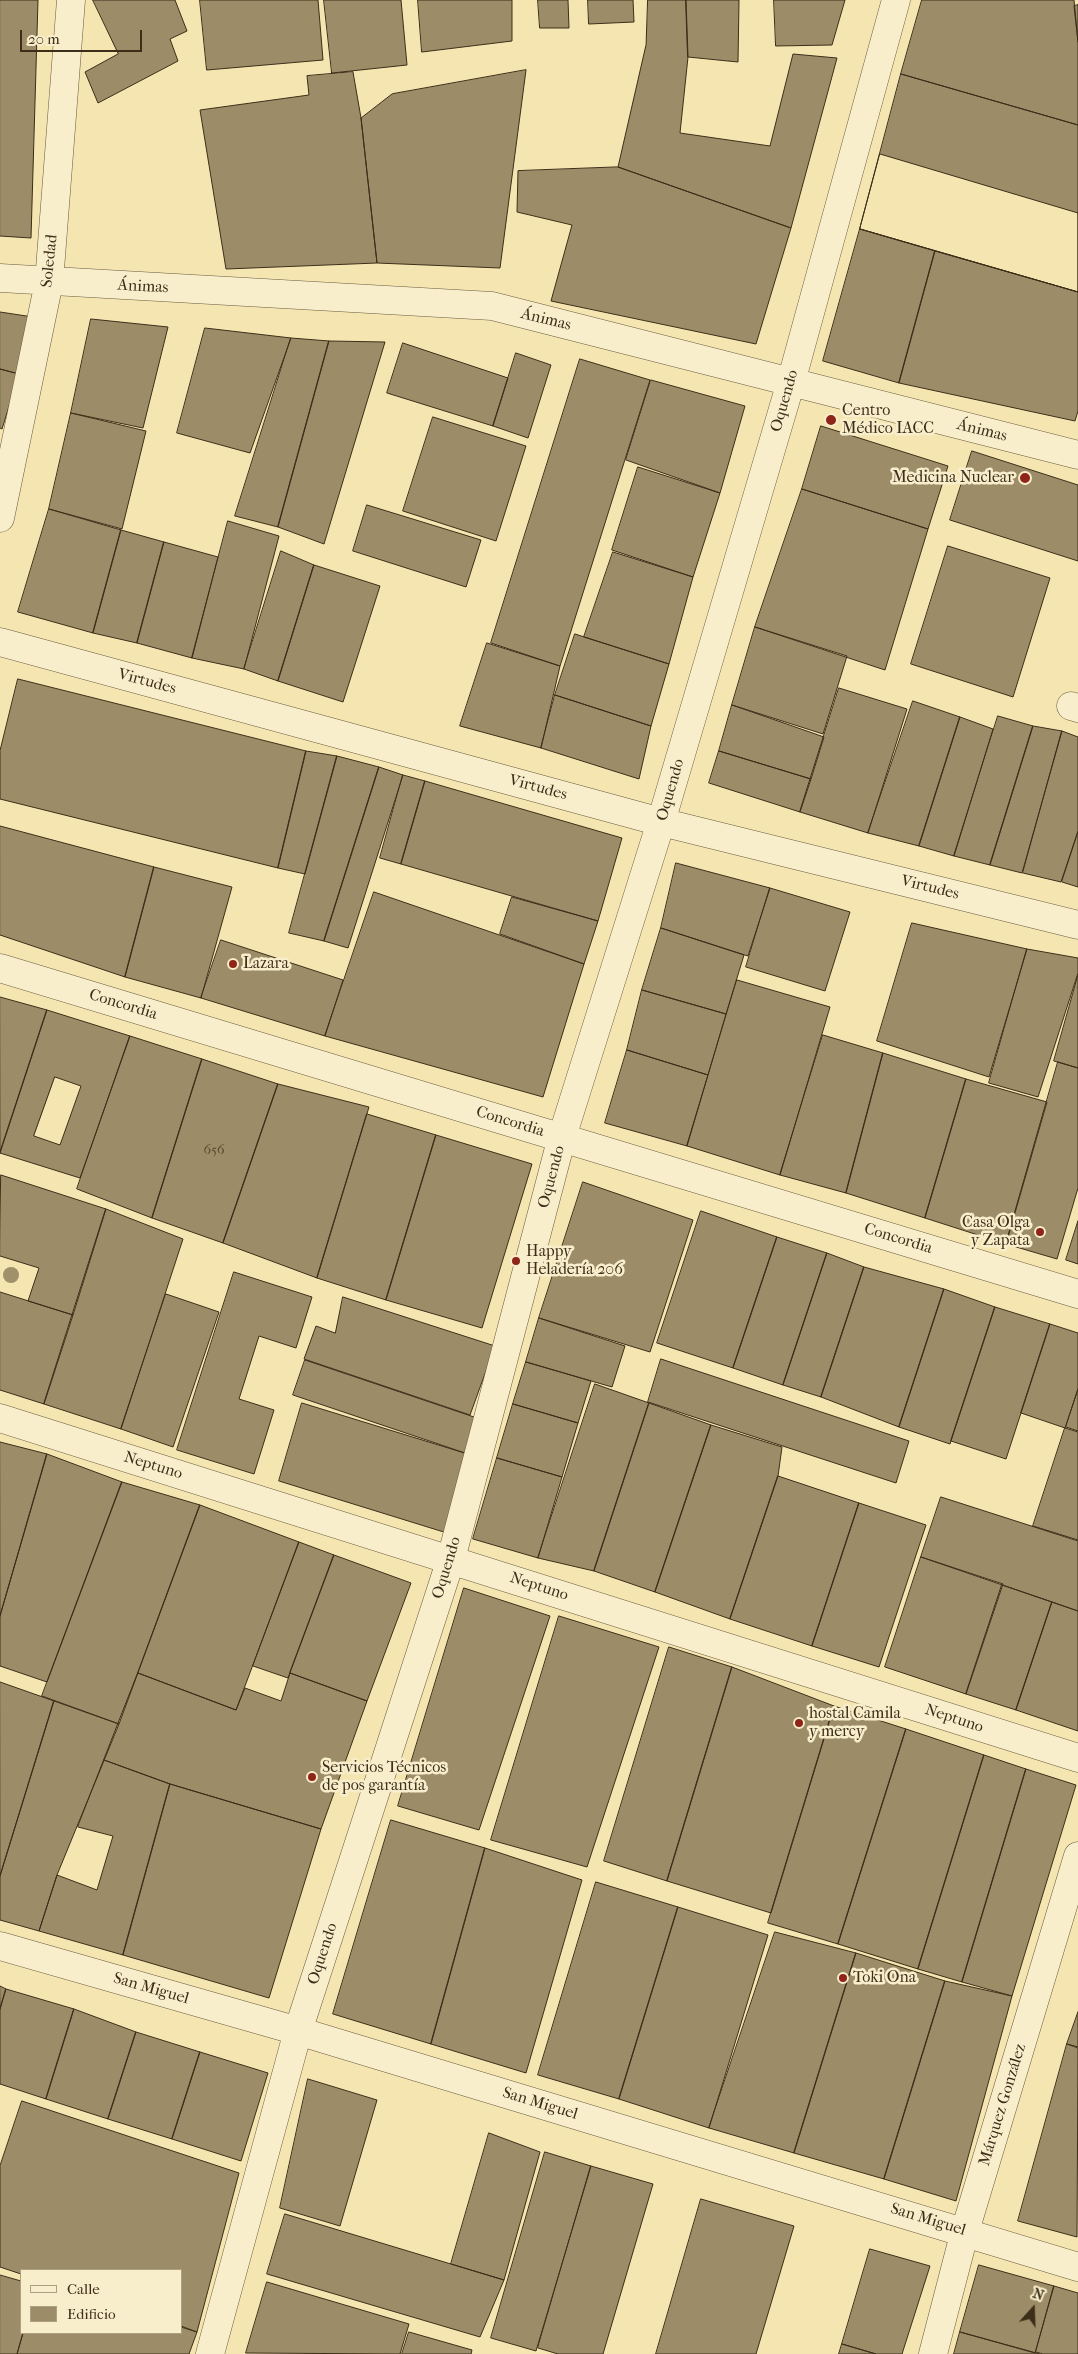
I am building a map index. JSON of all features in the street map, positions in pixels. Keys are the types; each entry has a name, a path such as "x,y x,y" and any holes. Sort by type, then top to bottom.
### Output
{"street":[{"name":"Soledad","path":"0,518 49,282 71,0"},
{"name":"Oquendo","path":"210,2354 298,2031 451,1559 562,1137 661,822 791,382 896,0"},
{"name":"Ánimas","path":"0,278 492,306 1078,455"},
{"name":"Virtudes","path":"0,642 661,822 1078,925"},
{"name":"Concordia","path":"0,968 1078,1294"},
{"name":"Neptuno","path":"0,1418 1078,1758"},
{"name":"Márquez González","path":"933,2354 965,2231 1078,1856"},
{"name":"San Miguel","path":"0,1946 298,2031 965,2231 1078,2267"}],"building":[{"path":"0,0 38,0 31,238 0,236"},
{"path":"93,0 175,0 187,31 170,39 178,61 98,103 85,72 118,54"},
{"path":"200,0 318,0 323,60 207,70"},
{"path":"324,0 401,0 407,65 332,73"},
{"path":"418,0 512,0 512,41 422,52"},
{"path":"538,0 568,0 569,28 540,28"},
{"path":"588,0 633,0 634,22 589,24"},
{"path":"648,0 686,0 688,57 680,133 770,146 793,54 837,58 791,228 618,167 646,45"},
{"path":"686,0 739,0 738,62 688,57"},
{"path":"774,0 845,0 832,45 776,46"},
{"path":"922,0 1074,0 1078,42 1078,125 901,74"},
{"path":"1078,5 1078,42 1074,6"},
{"path":"526,70 500,268 377,263 361,118 392,94"},
{"path":"353,72 361,118 377,263 226,269 200,110 309,95 307,76"},
{"path":"901,74 1078,125 1078,292 860,229"},
{"path":"880,154 1078,213 1078,292 860,229"},
{"path":"618,167 791,228 756,344 551,301 572,225 517,212 518,171"},
{"path":"860,229 935,251 899,383 823,361"},
{"path":"935,251 1078,292 1078,411 1075,421 899,383"},
{"path":"0,312 33,317 19,374 0,369"},
{"path":"91,319 168,327 143,428 71,413"},
{"path":"205,328 291,338 250,453 177,433"},
{"path":"291,338 329,341 278,527 235,516"},
{"path":"329,341 385,342 324,544 278,527"},
{"path":"403,343 508,378 493,426 387,393"},
{"path":"516,353 551,365 528,438 493,426"},
{"path":"580,359 650,380 560,666 491,643"},
{"path":"0,369 19,374 2,429 0,428"},
{"path":"651,380 745,406 720,493 626,460"},
{"path":"71,413 146,431 122,529 49,509"},
{"path":"433,417 526,446 496,541 403,511"},
{"path":"821,426 948,466 928,529 802,489"},
{"path":"972,451 1078,485 1078,561 950,520"},
{"path":"638,467 720,493 693,577 612,550"},
{"path":"802,489 928,529 885,670 755,627"},
{"path":"367,505 481,540 466,587 353,551"},
{"path":"49,509 121,530 93,633 18,612"},
{"path":"228,521 279,536 244,669 192,658"},
{"path":"121,530 164,542 137,643 93,633"},
{"path":"164,542 218,557 192,658 137,643"},
{"path":"948,546 1050,578 1013,697 911,664"},
{"path":"281,551 314,565 278,681 244,669"},
{"path":"613,552 693,577 669,664 584,637"},
{"path":"314,565 380,586 343,702 278,681"},
{"path":"755,627 847,656 823,734 732,705"},
{"path":"575,634 669,664 651,726 555,695"},
{"path":"487,643 560,666 541,748 460,726"},
{"path":"18,679 306,751 278,868 0,799 0,751"},
{"path":"839,688 907,709 868,833 800,812"},
{"path":"555,695 651,726 639,779 541,748"},
{"path":"913,701 960,717 919,846 868,833"},
{"path":"732,705 824,737 811,779 719,751"},
{"path":"998,716 1033,726 990,865 954,856"},
{"path":"960,717 993,729 954,856 919,846"},
{"path":"1033,726 1062,731 1022,873 990,865"},
{"path":"1062,731 1078,737 1078,831 1061,882 1023,873"},
{"path":"306,751 337,756 305,874 278,868"},
{"path":"719,751 811,779 800,812 709,783"},
{"path":"337,756 379,767 324,941 289,933"},
{"path":"379,767 403,775 348,948 324,941"},
{"path":"403,775 425,781 401,864 380,858"},
{"path":"425,781 622,838 598,921 401,864"},
{"path":"0,826 154,867 125,977 0,935"},
{"path":"1078,832 1078,887 1062,882"},
{"path":"676,863 770,888 748,956 661,928"},
{"path":"154,867 232,887 201,998 125,977"},
{"path":"770,888 850,912 825,991 746,967"},
{"path":"374,892 584,964 543,1097 325,1036"},
{"path":"512,897 598,921 584,964 500,934"},
{"path":"912,923 1027,949 989,1077 877,1041"},
{"path":"661,928 744,955 726,1014 642,990"},
{"path":"221,940 343,980 325,1036 201,998"},
{"path":"1027,949 1078,958 1078,973 1038,1097 989,1083"},
{"path":"1078,975 1078,1068 1054,1061"},
{"path":"737,980 830,1007 780,1175 687,1146"},
{"path":"642,990 726,1014 708,1075 627,1050"},
{"path":"0,997 47,1010 0,1153"},
{"path":"47,1010 130,1036 80,1178 0,1153","holes":["55,1077 81,1086 60,1145 34,1136"]},
{"path":"823,1035 883,1053 846,1193 780,1175"},
{"path":"130,1036 202,1059 152,1218 77,1189"},
{"path":"627,1050 708,1075 687,1146 605,1123"},
{"path":"883,1053 966,1079 925,1218 846,1193"},
{"path":"202,1059 278,1084 223,1243 152,1218"},
{"path":"1058,1062 1078,1068 1078,1188 1057,1259 1006,1244"},
{"path":"966,1079 1047,1102 1006,1244 925,1218"},
{"path":"278,1084 369,1107 317,1278 223,1243"},
{"path":"367,1114 436,1135 386,1300 317,1278"},
{"path":"436,1135 532,1164 482,1328 386,1300"},
{"path":"1,1175 106,1209 73,1315 28,1301 39,1268 0,1256"},
{"path":"583,1182 693,1220 650,1352 539,1318"},
{"path":"106,1209 183,1239 121,1429 44,1404"},
{"path":"701,1211 777,1237 733,1368 657,1343"},
{"path":"1078,1221 1078,1264 1066,1260"},
{"path":"777,1237 827,1253 783,1385 733,1368"},
{"path":"827,1253 864,1267 821,1397 783,1385"},
{"path":"864,1267 944,1289 899,1427 821,1397"},
{"path":"234,1272 312,1297 296,1348 259,1336 239,1399 274,1410 254,1474 177,1450"},
{"path":"944,1289 995,1307 950,1444 899,1427"},
{"path":"0,1292 73,1315 44,1404 0,1390"},
{"path":"166,1294 219,1312 173,1447 121,1429"},
{"path":"343,1297 495,1346 470,1415 304,1359 316,1326 335,1333"},
{"path":"995,1307 1050,1324 1006,1459 951,1441"},
{"path":"539,1318 625,1346 612,1387 526,1362"},
{"path":"1050,1324 1078,1333 1078,1389 1065,1428 1021,1413"},
{"path":"661,1359 909,1441 896,1483 648,1402"},
{"path":"305,1360 477,1418 465,1453 293,1395"},
{"path":"526,1362 591,1381 578,1423 513,1404"},
{"path":"595,1384 649,1403 594,1571 538,1558"},
{"path":"1078,1389 1078,1431 1066,1427"},
{"path":"302,1403 471,1455 447,1533 279,1481"},
{"path":"649,1403 711,1425 655,1592 594,1571"},
{"path":"513,1404 578,1423 562,1477 497,1458"},
{"path":"711,1425 782,1447 778,1476 730,1619 655,1592"},
{"path":"1065,1428 1078,1432 1078,1540 1033,1526"},
{"path":"0,1442 47,1454 0,1616"},
{"path":"47,1454 122,1482 47,1682 0,1666 0,1616"},
{"path":"497,1458 562,1477 538,1558 473,1539"},
{"path":"778,1476 859,1503 812,1646 730,1619"},
{"path":"122,1482 200,1505 119,1724 42,1696"},
{"path":"941,1497 1078,1541 1078,1611 921,1557"},
{"path":"859,1503 926,1525 879,1667 812,1646"},
{"path":"200,1505 299,1542 236,1710 138,1673"},
{"path":"299,1542 334,1555 288,1678 253,1666"},
{"path":"334,1555 411,1583 367,1701 290,1673"},
{"path":"921,1557 1003,1584 966,1694 885,1667"},
{"path":"1002,1585 1052,1602 1016,1710 966,1694"},
{"path":"464,1588 550,1616 479,1830 398,1806"},
{"path":"1052,1602 1078,1611 1078,1731 1016,1710"},
{"path":"559,1616 659,1647 587,1867 491,1840"},
{"path":"669,1647 732,1667 667,1881 604,1861"},
{"path":"732,1667 834,1706 771,1913 667,1881"},
{"path":"138,1673 236,1710 245,1688 281,1701 290,1673 367,1701 321,1829 170,1784 104,1760"},
{"path":"0,1682 54,1701 0,1876"},
{"path":"54,1701 119,1724 57,1875 39,1931 0,1920 0,1876"},
{"path":"834,1706 906,1729 838,1944 768,1923"},
{"path":"906,1729 984,1755 918,1969 838,1944"},
{"path":"984,1755 1026,1769 962,1982 918,1969"},
{"path":"104,1760 170,1784 123,1955 39,1931 57,1875 97,1890 113,1836 78,1827"},
{"path":"1026,1769 1076,1785 1012,1996 962,1982"},
{"path":"170,1784 321,1829 269,1998 123,1955"},
{"path":"391,1820 485,1848 431,2044 333,2014"},
{"path":"485,1848 582,1880 526,2073 431,2044"},
{"path":"596,1882 678,1907 619,2099 538,2075"},
{"path":"678,1907 768,1935 709,2128 619,2099"},
{"path":"775,1932 856,1953 794,2153 709,2128"},
{"path":"856,1953 945,1981 884,2179 794,2153"},
{"path":"945,1981 1012,1996 956,2201 884,2179"},
{"path":"0,1986 6,1989 0,2009"},
{"path":"6,1989 74,2009 46,2099 0,2084 0,2009"},
{"path":"74,2009 136,2032 108,2119 46,2099"},
{"path":"1078,2012 1078,2047 1067,2044"},
{"path":"136,2032 200,2052 172,2139 108,2119"},
{"path":"1067,2044 1078,2048 1077,2237 1018,2221"},
{"path":"200,2052 268,2073 241,2161 172,2139"},
{"path":"308,2079 377,2100 340,2226 280,2208"},
{"path":"22,2101 239,2173 197,2332 182,2326 182,2269 20,2269 20,2274 0,2267 0,2166"},
{"path":"489,2133 540,2152 504,2280 451,2264"},
{"path":"545,2152 591,2166 536,2351 491,2338"},
{"path":"591,2166 653,2184 603,2354 558,2354 538,2348"},
{"path":"701,2199 794,2226 756,2354 656,2354"},
{"path":"285,2214 504,2280 480,2337 267,2274"},
{"path":"870,2249 930,2266 902,2354 876,2354 842,2344"},
{"path":"979,2265 1054,2286 1035,2353 960,2332"},
{"path":"0,2275 20,2281 20,2334 23,2334 17,2354 0,2354"},
{"path":"267,2282 409,2324 400,2354 246,2353"},
{"path":"1054,2286 1078,2293 1078,2354 1043,2354 1036,2352"},
{"path":"182,2327 197,2332 189,2354 17,2354 23,2334 182,2334"},
{"path":"409,2332 472,2350 471,2354 402,2354"},
{"path":"960,2332 1040,2354 954,2354"},
{"path":"842,2344 876,2354 839,2354"}],"place":[{"name":"Centro Médico IACC","path":"831,420"},
{"name":"Medicina Nuclear","path":"1025,478"},
{"name":"Lazara","path":"233,964"},
{"name":"Casa Olga y Zapata","path":"1040,1232"},
{"name":"Happy Heladería 206","path":"516,1261"},
{"name":"hostal Camila y mercy","path":"799,1723"},
{"name":"Servicios Técnicos de pos garantía","path":"312,1777"},
{"name":"Toki Ona","path":"843,1978"}]}
